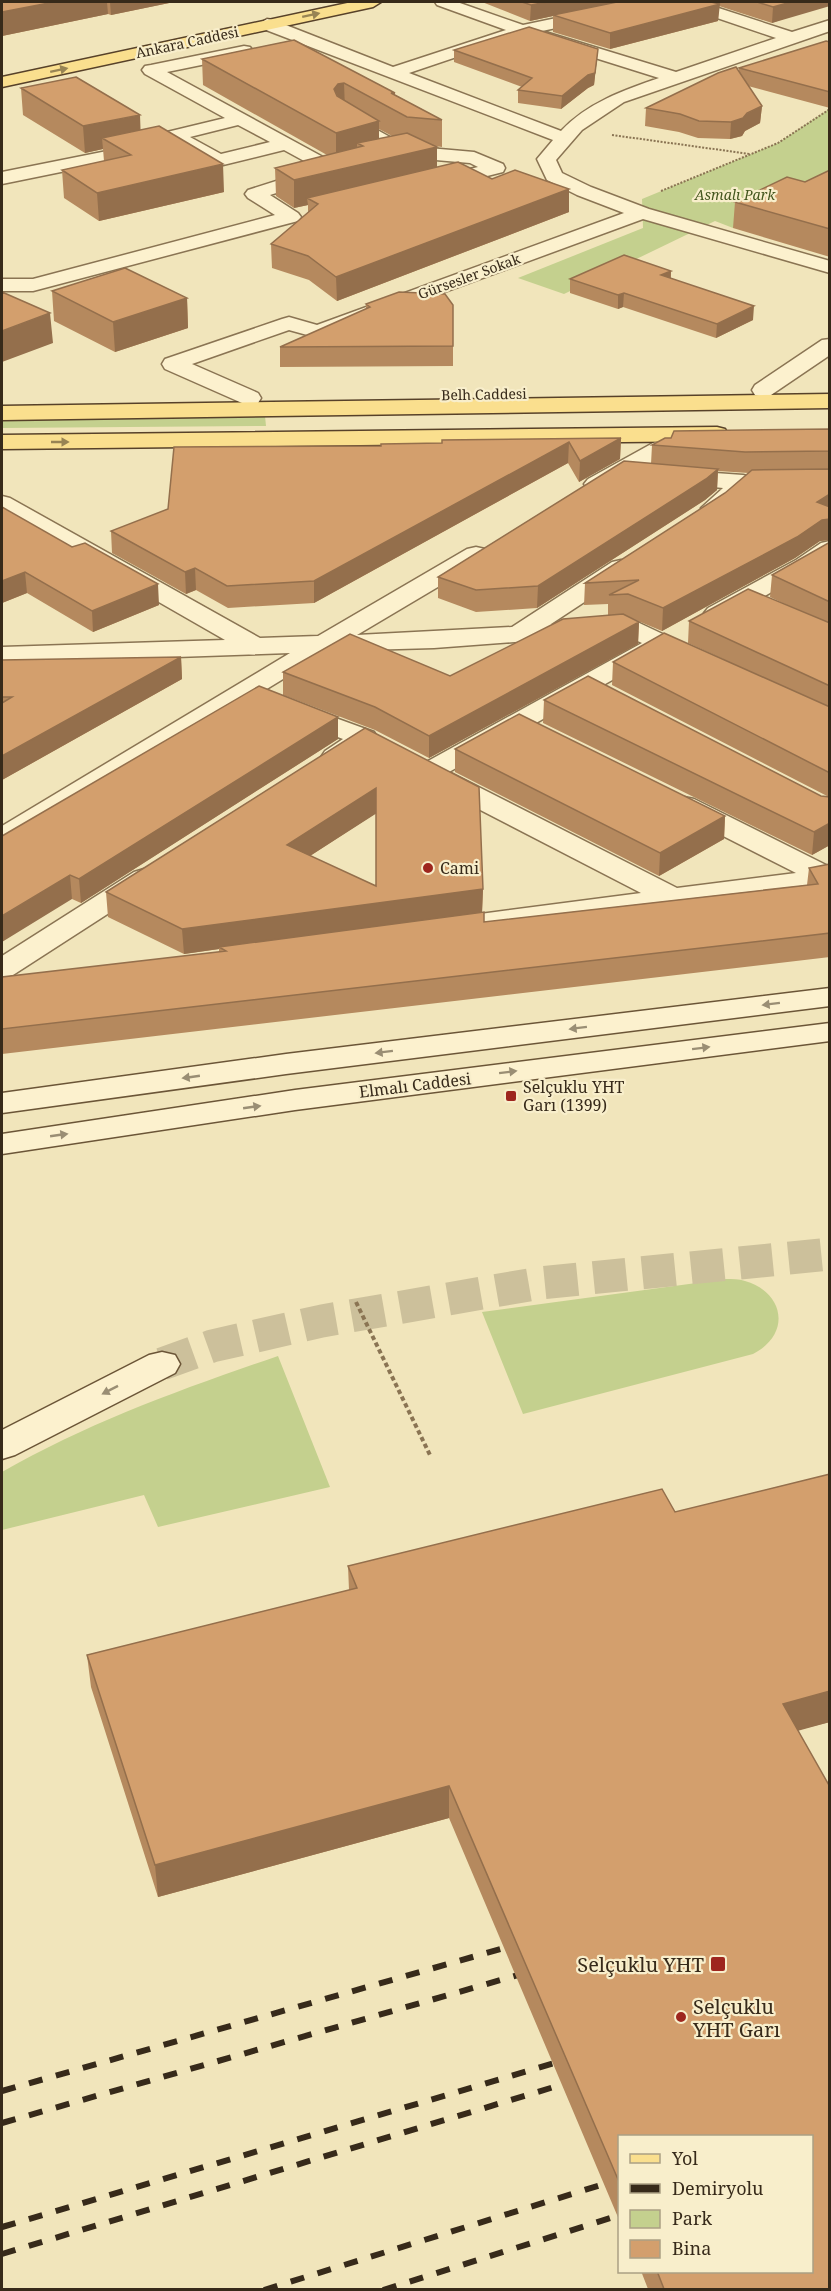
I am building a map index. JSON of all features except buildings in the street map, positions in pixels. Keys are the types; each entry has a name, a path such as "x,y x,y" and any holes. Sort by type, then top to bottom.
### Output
{"main road":[{"name":"Ankara Caddesi","path":"2,82 374,2"},
{"name":"Belh Caddesi","path":"138,412 194,403 250,398 830,389"},
{"name":"Belh Caddesi","path":"2,413 830,401"},
{"path":"2,442 193,441 732,441 661,448 398,452 193,441"}],"street":[{"path":"443,2 522,30 675,77"},
{"path":"393,72 522,30 654,2"},
{"path":"685,2 792,38"},
{"path":"267,24 393,72 568,134"},
{"path":"830,25 618,98 568,134 546,159 554,176 584,191 633,210 830,267"},
{"path":"261,47 151,70 332,169"},
{"path":"345,117 401,151"},
{"path":"241,119 173,136 219,160 286,144"},
{"path":"2,178 183,141"},
{"path":"291,217 255,194 332,169 401,151 474,158 496,168 417,187"},
{"name":"Gürsesler Sokak","path":"250,398 173,364 289,323 318,332 633,210"},
{"path":"2,285 33,285 314,212"},
{"path":"763,390 830,345"},
{"path":"575,497 661,448"},
{"path":"615,473 754,482 694,520"},
{"path":"2,503 255,646"},
{"path":"2,838 244,691 494,544"},
{"path":"671,897 420,767 518,723 680,634 756,603 830,548"},
{"path":"519,633 636,558"},
{"path":"805,565 830,577"},
{"path":"6,652 434,640 626,626 680,634 715,668"},
{"path":"587,685 618,701"},
{"path":"244,691 374,743 314,770"},
{"path":"518,723 550,739"},
{"path":"657,792 828,877"},
{"path":"2,969 163,866"},
{"path":"448,928 828,877"},
{"path":"2,1103 286,1064 830,997"},
{"name":"Elmalı Caddesi","path":"2,1144 295,1100 830,1032"},
{"path":"2,1446 162,1364"}],"path":[{"path":"633,210 778,143 830,109"},
{"path":"568,134 751,154"},
{"path":"356,1302 430,1455"}],"green space":[{"name":"Asmalı Park","path":"829,109 829,181 733,228 715,221 564,294 518,278 643,228 642,199 778,143"},
{"path":"265,416 266,426 2,428 2,420"},
{"path":"726,1279 743,1280 758,1286 775,1304 778,1325 774,1336 753,1354 523,1414 482,1312"},
{"path":"278,1356 330,1487 158,1527 144,1495 2,1530 2,1472 103,1422 172,1394"}],"tunnel":[{"path":"162,1364 212,1346 322,1321 540,1283 830,1254"}],"railway":[{"path":"2,2091 518,1944"},
{"path":"2,2123 532,1971"},
{"path":"2,2227 568,2059"},
{"path":"2,2254 577,2080"},
{"path":"264,2290 618,2180"},
{"path":"383,2290 618,2216"}],"place":[{"name":"Cami","path":"428,868"},
{"name":"Selçuklu YHT Garı (1399)","path":"511,1096"},
{"name":"Selçuklu YHT","path":"718,1964"},
{"name":"Selçuklu YHT Garı","path":"681,2017"}]}
